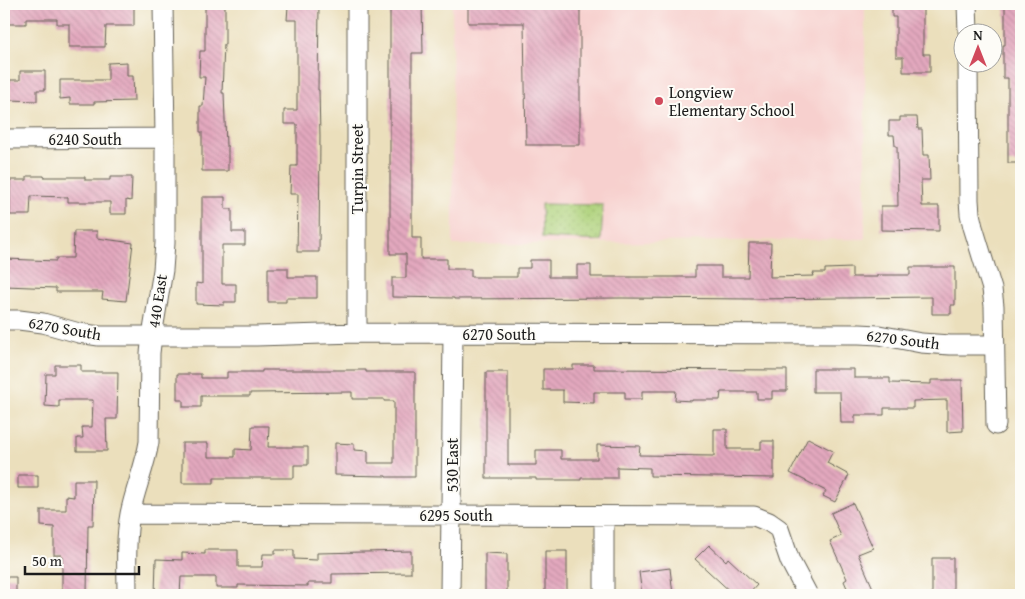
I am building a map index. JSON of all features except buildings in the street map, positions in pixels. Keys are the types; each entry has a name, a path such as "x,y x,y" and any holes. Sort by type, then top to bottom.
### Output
{"street":[{"name":"440 East","path":"127,595 130,514 149,442 152,336 164,261 165,59 163,4"},
{"name":"Turpin Street","path":"356,4 357,333"},
{"path":"967,4 968,22"},
{"path":"968,72 969,200 973,227 992,288 996,425"},
{"name":"6240 South","path":"4,139 165,138"},
{"name":"6270 South","path":"4,320 43,323 78,333 99,336 256,336 357,333 859,334 879,335 921,343 995,345"},
{"name":"530 East","path":"450,595 452,334"},
{"name":"6295 South","path":"130,514 754,516 769,522 779,529 790,561 808,595"},
{"path":"604,516 604,595"}],"shaded area":[{"name":"Longview Elementary School","path":"452,4 865,4 865,239 453,245"}],"green space":[{"path":"541,204 603,205 601,241 542,238"}],"place":[{"name":"Longview Elementary School","path":"659,101"}]}
